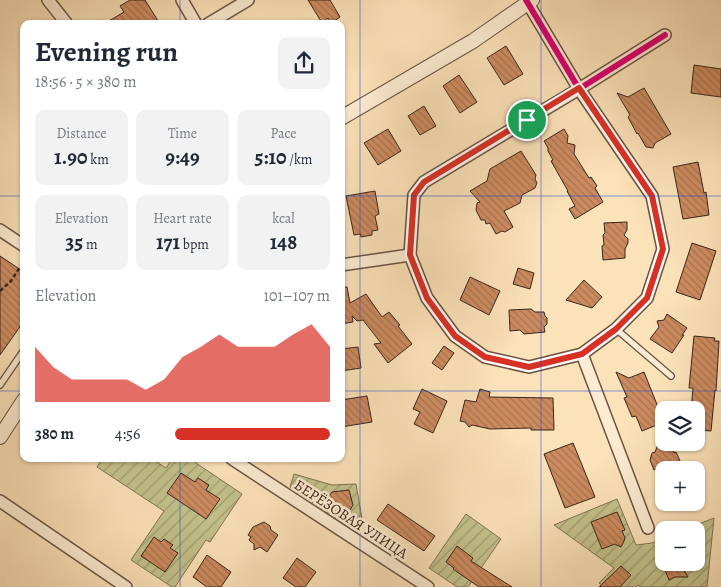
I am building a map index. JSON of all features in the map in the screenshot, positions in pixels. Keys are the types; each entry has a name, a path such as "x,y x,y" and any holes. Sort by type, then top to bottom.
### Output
{"street":[{"path":"48,0 64,20"},
{"path":"182,0 194,20"},
{"path":"215,20 248,0"},
{"path":"345,116 473,41 529,1 579,88 652,196 663,249 647,298 616,329 582,354 529,367 485,357 455,336 427,298 410,255 414,195 424,182 579,88 665,35"},
{"path":"0,230 20,243"},
{"path":"345,264 410,255"},
{"path":"582,354 648,528"},
{"path":"0,437 20,406"},
{"name":"БЕРЁЗОВАЯ УЛИЦА","path":"237,462 428,587"},
{"path":"0,501 126,587"}],"lane":[{"path":"616,329 671,376"},
{"path":"0,385 20,356"}],"path":[{"path":"0,290 12,281 20,268"}],"shaded area":[{"path":"100,462 157,462 166,468 170,462 195,462 242,494 210,542 206,540 175,587 172,587 131,560 164,511 97,467"},
{"path":"294,474 332,485 356,484 363,524 357,533 290,487"},
{"path":"617,499 636,545 655,542 655,571 705,571 705,522 714,518 707,587 640,587 638,585 636,587 605,587 599,583 614,568 554,525"},
{"path":"466,514 501,539 468,587 457,587 429,568"}],"building":[{"path":"130,0 145,0 158,20 111,20 124,12 120,6"},
{"path":"308,0 330,0 340,17 336,20 329,20 328,18 320,20"},
{"path":"506,46 523,74 504,85 487,58"},
{"path":"694,65 721,69 721,97 691,93"},
{"path":"459,75 477,102 460,113 443,86"},
{"path":"644,88 671,134 655,143 653,148 646,147 637,134 628,117 630,115 617,93 628,97"},
{"path":"424,106 436,126 420,135 408,116"},
{"path":"388,129 401,151 378,165 364,143"},
{"path":"564,129 568,136 567,143 575,145 574,154 589,178 591,177 597,186 595,188 603,202 575,219 569,209 575,206 551,161 553,160 544,141"},
{"path":"521,151 536,175 537,183 535,188 522,195 520,203 504,211 513,227 505,232 502,231 496,234 490,223 486,224 485,220 481,220 476,210 477,203 480,202 470,191 487,181 490,169"},
{"path":"698,162 704,193 706,192 709,215 683,219 673,167"},
{"path":"375,191 379,214 375,216 378,230 372,231 372,235 361,237 360,234 354,235 346,196"},
{"path":"627,222 627,230 624,235 628,239 625,258 603,260 604,223"},
{"path":"692,243 716,251 700,300 676,292"},
{"path":"0,256 20,269 20,327 0,355"},
{"path":"518,268 534,273 530,289 513,284"},
{"path":"470,277 500,291 489,315 460,300"},
{"path":"584,280 602,297 592,308 566,300"},
{"path":"345,287 347,287 350,303 366,294 382,317 389,312 412,344 388,363 374,344 381,343 363,320 357,321 352,316 353,322 345,323"},
{"path":"531,309 535,312 544,312 547,318 547,324 544,327 545,332 524,334 520,330 510,331 509,310"},
{"path":"667,314 687,328 672,353 650,339 659,327 657,321 664,320"},
{"path":"694,336 715,338 714,341 719,341 711,431 705,430 705,401 692,401 693,388 689,388"},
{"path":"444,346 454,353 442,370 432,363"},
{"path":"358,347 361,368 345,370 345,349"},
{"path":"616,372 629,378 644,372 656,401 655,426 642,431 636,416 632,417 624,398 627,397"},
{"path":"422,389 447,401 433,433 414,424 420,412 413,409"},
{"path":"480,389 490,392 489,397 553,398 554,430 531,430 531,428 490,429 472,425 469,427 465,422 460,421 465,400 476,402"},
{"path":"367,396 372,422 345,426 345,399"},
{"path":"573,443 595,497 565,508 544,454"},
{"path":"676,452 680,461 655,461 654,470 650,460 652,453"},
{"path":"181,473 195,482 198,478 209,485 206,490 220,499 206,519 167,493"},
{"path":"349,490 353,505 348,513 327,499 332,492"},
{"path":"388,504 435,536 424,551 377,520"},
{"path":"617,512 625,530 622,531 625,538 624,541 621,547 615,544 602,549 591,522"},
{"path":"264,522 278,535 267,552 260,547 254,550 254,544 249,540 251,537 248,535 253,527"},
{"path":"154,537 161,542 164,539 173,545 170,548 178,553 165,572 141,556"},
{"path":"457,546 473,558 471,561 512,587 479,587 453,569 446,562"},
{"path":"207,555 231,572 221,587 207,587 193,577"},
{"path":"297,558 316,572 305,587 296,587 283,578"},
{"path":"621,566 631,575 620,587 599,587"},
{"path":"666,571 684,571 688,577 675,577 669,580"}],"cycle path":[{"path":"526,0 579,89 652,196 663,249 647,298 616,329 582,354 529,367 485,357 455,336 427,298 410,255 414,195 424,182 579,89 665,35"}],"route":[{"path":"579,88 652,196 663,249 647,298 616,329 582,354 529,367 485,357 455,336 427,298 410,255 414,195 424,182 527,120 579,88"}]}
